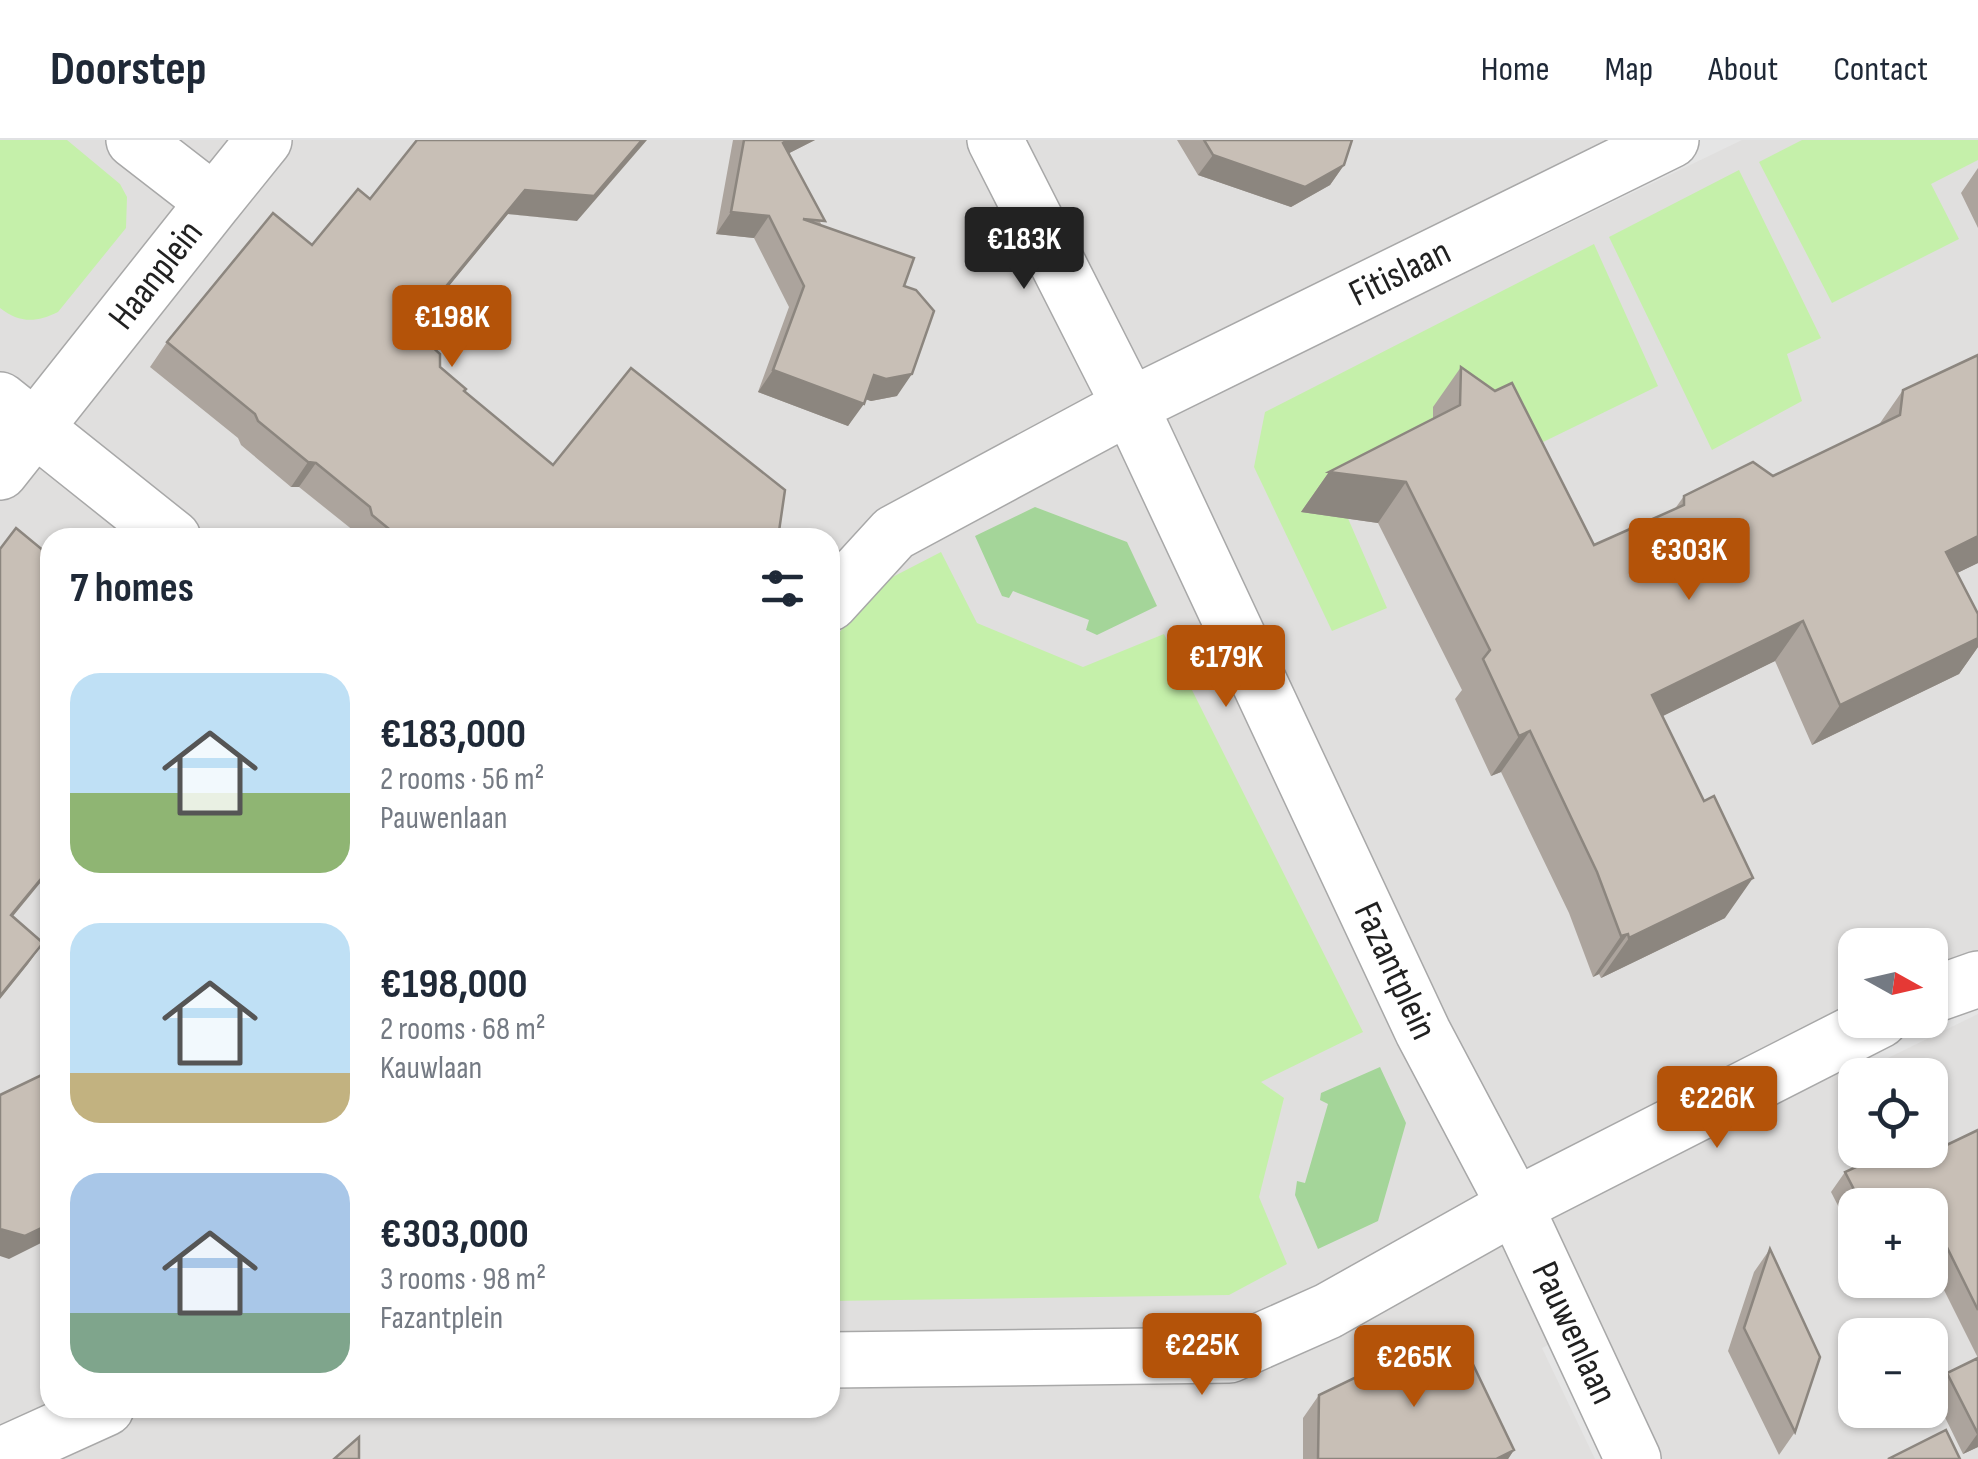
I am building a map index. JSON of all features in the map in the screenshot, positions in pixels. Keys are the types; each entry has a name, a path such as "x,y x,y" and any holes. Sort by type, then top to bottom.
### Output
{"street":[{"name":"Haanplein","path":"0,472 18,414 214,202 134,140"},
{"path":"214,202 264,140"},
{"path":"840,592 894,533 1130,406 995,140"},
{"name":"Fitislaan","path":"1130,406 1671,140"},
{"name":"Fazantplein","path":"1130,406 1423,1032 1515,1206"},
{"path":"18,414 160,528"},
{"path":"1948,990 1978,979"},
{"path":"840,1360 1229,1355 1328,1311 1515,1206 1845,1038"},
{"name":"Pauwenlaan","path":"1515,1206 1634,1459"},
{"path":"0,1456 84,1418"}],"shaded area":[{"path":"0,140 1978,140 1978,1459 0,1459"},
{"path":"1697,140 1742,140 1268,369 1261,352"},
{"path":"1978,995 1978,1014 1948,1029 1948,1010"},
{"path":"1889,1038 1929,1038 1888,1058 1848,1058"},
{"path":"1556,1341 1613,1459 1595,1459 1542,1348"}],"green space":[{"path":"0,140 67,140 120,184 127,197 126,228 58,312 42,318 21,319 0,308"},
{"path":"1802,140 1978,140 1978,160 1931,184 1959,239 1832,303 1759,162"},
{"path":"1739,170 1821,338 1787,354 1802,401 1712,450 1609,237"},
{"path":"1594,244 1658,386 1537,445 1333,484 1387,608 1332,631 1254,467 1265,412"},
{"path":"1035,507 1127,542 1157,606 1097,635 1086,630 1089,620 1013,591 1009,598 1002,596 975,536"},
{"path":"941,552 977,623 1083,667 1164,634 1363,1032 1261,1082 1284,1098 1259,1197 1287,1264 1229,1295 840,1301 840,632 879,584"},
{"path":"1380,1067 1406,1123 1378,1221 1318,1249 1295,1195 1297,1181 1305,1183 1328,1104 1320,1100 1321,1093"}],"building":[{"path":"417,140 642,140 594,196 525,190 412,328 440,354 440,367 464,391 553,465 631,368 785,490 779,528 388,528 372,515 370,507 316,463 308,462 167,342 273,213 312,245 358,189 370,199"},
{"path":"744,140 788,140 783,143 825,221 803,219 914,258 904,286 916,290 934,311 912,374 886,379 874,375 864,404 773,370 804,286 769,216 731,212"},
{"path":"1204,140 1352,140 1344,165 1305,187 1213,155"},
{"path":"1978,355 1978,536 1946,552 1978,614 1978,638 1840,705 1803,621 1652,695 1704,801 1714,796 1753,878 1629,938 1628,934 1621,936 1597,872 1530,731 1519,736 1483,659 1490,650 1406,482 1329,472 1460,405 1461,367 1495,391 1512,383 1594,545 1684,505 1684,496 1753,462 1773,476 1900,415 1903,390"},
{"path":"16,528 40,548 40,880 11,915 40,940 40,947 0,996 0,549"},
{"path":"40,1076 40,1229 25,1236 0,1229 0,1095"},
{"path":"1978,1130 1978,1310 1948,1249 1948,1188 1853,1188 1845,1172 1854,1168 1948,1168 1948,1144"},
{"path":"1770,1249 1820,1357 1795,1432 1744,1328"},
{"path":"1456,1329 1514,1450 1496,1459 1318,1459 1319,1395"},
{"path":"1978,1358 1978,1434 1948,1375"},
{"path":"1946,1430 1960,1459 1888,1459"},
{"path":"359,1437 359,1459 334,1459"}]}
